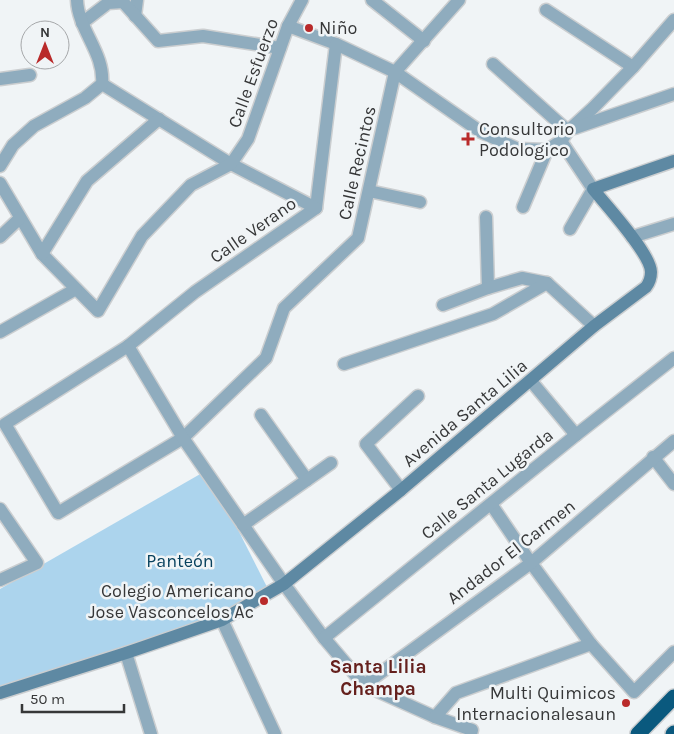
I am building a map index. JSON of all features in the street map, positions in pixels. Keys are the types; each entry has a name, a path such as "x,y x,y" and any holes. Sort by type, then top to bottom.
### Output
{"highway":[{"path":"638,734 674,697"}],"street":[{"path":"0,166 13,145 34,126 85,98 102,84 103,75 98,56 82,23 77,9 77,0"},
{"path":"135,16 137,0"},
{"name":"Calle Esfuerzo","path":"76,289 98,311 142,236 191,185 230,164 248,139 288,26 302,0"},
{"path":"372,0 424,41"},
{"path":"395,72 459,0"},
{"path":"82,23 108,3 123,2 158,41 203,36 280,48"},
{"path":"546,10 633,67"},
{"path":"523,207 547,150 593,108 633,67 674,20"},
{"path":"288,26 336,44 395,72 480,132 518,149 547,150"},
{"name":"Calle Verano","path":"58,513 5,424 128,346 195,292 316,208 336,44"},
{"path":"493,64 564,136 593,189 632,237 674,224"},
{"name":"Calle Recintos","path":"58,513 183,438 266,358 284,308 358,238 395,72"},
{"path":"0,79 30,75"},
{"path":"102,84 230,164 316,208"},
{"path":"564,136 674,94"},
{"path":"42,254 87,181 159,119"},
{"path":"570,229 593,189 674,161"},
{"path":"0,184 42,254 76,289 0,332"},
{"path":"369,191 420,202"},
{"path":"486,217 488,288"},
{"path":"0,237 20,218"},
{"name":"Avenida Santa Lilia","path":"0,694 222,620 284,584 401,490 594,326 646,287 651,273 647,260 632,237"},
{"path":"442,305 522,278 547,283 594,326"},
{"path":"344,364 493,314 547,283"},
{"path":"128,346 183,438 243,526 324,638 364,685 435,717 472,730 471,734"},
{"name":"Calle Santa Lugarda","path":"324,638 674,358"},
{"path":"531,381 576,435"},
{"path":"401,490 366,444 418,396"},
{"path":"261,415 307,480"},
{"name":"Andador El Carmen","path":"364,685 531,562 674,441"},
{"path":"654,457 674,484"},
{"path":"243,526 331,463"},
{"path":"491,504 591,644 634,692 674,652"},
{"path":"0,509 37,564 0,580"},
{"path":"222,620 276,734"},
{"path":"435,717 456,693 591,644"},
{"path":"126,653 151,734"}],"green space":[{"name":"Panteón","path":"202,473 229,512 268,589 215,617 0,690 0,589"}],"place":[{"name":"Niño","path":"309,28"},
{"name":"Consultorio Podologico","path":"468,139"},
{"name":"Colegio Americano Jose Vasconcelos Ac","path":"264,601"},
{"name":"Multi Quimicos Internacionalesaun","path":"626,703"}],"district":[{"name":"Santa Lilia Champa","path":"378,678"}]}
